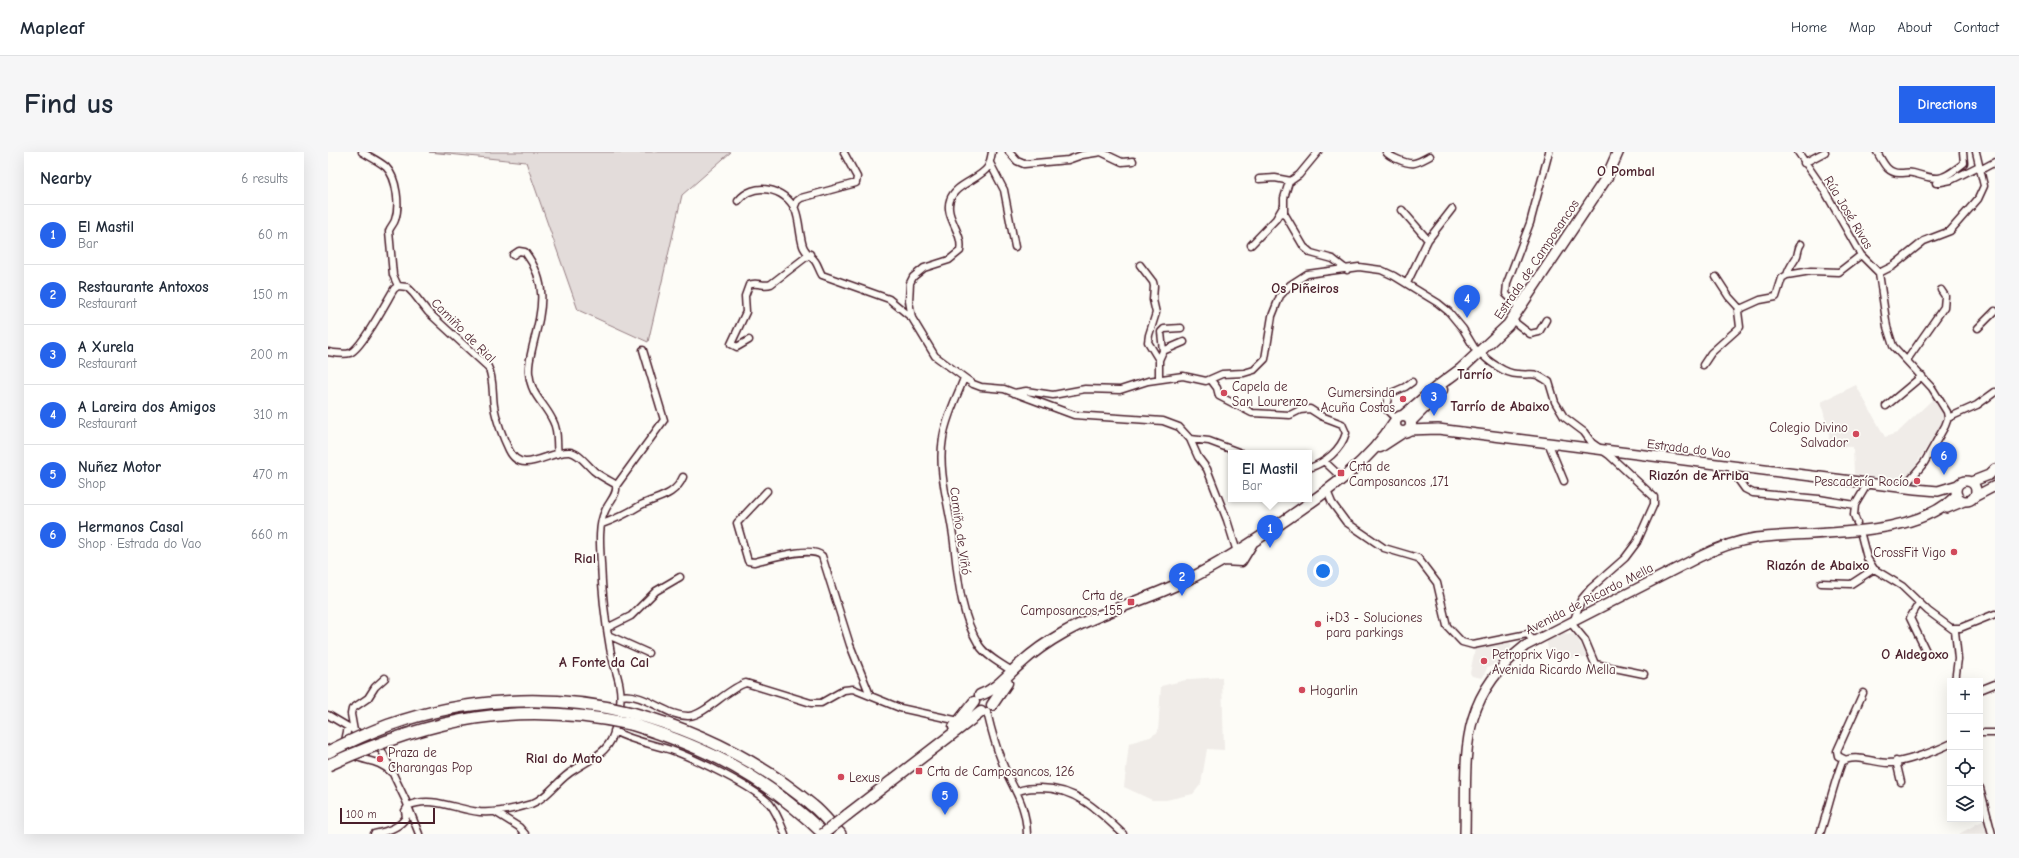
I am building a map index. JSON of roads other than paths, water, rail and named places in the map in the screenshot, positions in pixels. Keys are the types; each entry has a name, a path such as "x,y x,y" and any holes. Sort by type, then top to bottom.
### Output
{"highway":[{"path":"328,752 390,725 464,706 533,701 560,702 612,708 632,719 716,756 766,786 798,809 824,834"},
{"path":"328,765 394,737 432,726 497,714 568,714 669,723 707,739 760,768 813,806 840,834"}],"main road":[{"name":"Estrada de Camposancos","path":"1312,501 1327,491 1404,423 1438,386 1479,353 1512,320 1607,177 1618,152"},
{"name":"Estrada de Camposancos","path":"1404,423 1422,412 1461,369"},
{"path":"1422,412 1420,417 1422,424"},
{"name":"Estrada do Vao","path":"1404,423 1422,424 1438,429"},
{"name":"Estrada do Vao","path":"1404,423 1438,429 1941,492 1960,498"},
{"path":"1958,485 1960,498 1968,501 1975,489 1992,472"},
{"name":"Estrada do Vao","path":"1941,492 1964,481 1975,489"},
{"path":"1975,489 1995,485"},
{"path":"1975,489 1995,485"},
{"path":"1941,492 1948,498 1948,503"},
{"name":"Avenida de Ricardo Mella","path":"1791,536 1804,537 1883,533 1905,527 1960,498"},
{"name":"Avenida de Ricardo Mella","path":"1465,834 1468,735 1477,704 1491,679 1501,666 1533,640 1723,547 1755,538 1872,529 1900,524 1921,518 1960,498"},
{"name":"Estrada de Camposancos","path":"1239,556 1254,541 1311,502"},
{"path":"1828,532 1863,534 1888,529 1900,524"},
{"path":"933,749 977,699 989,692 1012,671 1054,639 1077,625 1178,585 1223,560 1239,556"},
{"path":"824,834 986,709 1014,673 1034,654"},
{"path":"977,699 989,697 986,709"},
{"path":"977,699 975,707 986,709"},
{"name":"Avenida de Ricardo Mella","path":"1460,834 1465,807"}],"street":[{"path":"328,352 346,354 353,351 398,286 394,275 389,231 395,222 397,212 394,183 392,176 385,167 362,152"},
{"path":"912,318 908,291 913,277 924,268 949,260 960,251 960,239 949,206 951,197 983,172 990,162 992,152"},
{"path":"1009,152 1019,163 1024,164 1068,160 1082,155 1101,152 1122,162 1133,161"},
{"path":"1318,152 1299,175 1291,181 1285,192 1283,207 1284,213 1304,247 1310,253 1333,260 1347,270"},
{"path":"1386,152 1390,156 1412,164 1430,156"},
{"path":"1520,308 1506,294 1507,284 1530,223 1549,152"},
{"name":"Rúa José Rivas","path":"1798,152 1823,188 1862,255 1879,273"},
{"path":"1804,162 1825,152"},
{"path":"1877,152 1887,170 1896,173 1913,173 1926,178 1940,178 1948,176 1964,163 1963,152"},
{"path":"1906,488 1907,483 1924,463 1948,418 1942,401 1922,376 1893,346 1890,338 1879,273 1893,266 1924,241 1954,228 1981,195 1984,186 1976,152"},
{"path":"794,208 797,201 801,198 856,183 857,177 844,153"},
{"path":"990,162 1004,190 1015,247"},
{"path":"1936,183 1952,180 1995,162"},
{"path":"1259,179 1275,178 1291,181"},
{"path":"738,201 750,192 769,188 785,198 794,208 797,215 803,245 822,275 889,299 912,318 935,356 964,378 981,387 1004,389 1082,417 1107,417 1171,422 1179,427 1190,439 1198,457 1207,469 1239,556"},
{"path":"1251,245 1276,219 1283,207"},
{"path":"1407,283 1428,240 1452,209"},
{"path":"1402,210 1428,240"},
{"path":"1787,275 1790,264 1797,256 1797,248 1801,244"},
{"path":"513,255 519,251 525,252 539,273 542,310 530,362 529,376 533,392 553,421 556,428 558,454"},
{"path":"749,340 737,347 731,344 746,312 745,296 749,285 754,283 761,285 771,284 810,254"},
{"path":"1703,365 1711,353 1740,327 1738,311 1754,302 1776,296 1782,278 1787,275 1811,271 1839,272 1862,255"},
{"path":"1140,265 1154,282 1153,300 1156,313 1148,342 1159,360"},
{"path":"1012,393 1026,391 1053,395 1085,390 1120,390 1138,383 1159,379 1183,376 1196,380 1211,380 1222,374 1244,373 1254,370 1262,364 1265,359 1272,316 1276,304 1290,285 1307,274 1359,268 1375,269 1394,276 1450,312 1479,353 1488,361 1512,373 1536,373 1549,382 1555,402 1564,417 1584,432 1592,443 1653,495 1654,504 1637,542 1625,558 1591,588 1581,600 1572,621 1585,640 1595,664 1644,674"},
{"path":"1716,277 1729,297 1740,309"},
{"name":"Camiño de Rial","path":"398,286 407,287 428,312 488,367 491,373 494,408 509,450 514,458 519,462 526,462 558,454 573,453 593,470 616,486"},
{"path":"1907,360 1944,307 1945,296 1941,290"},
{"path":"1978,328 1995,311"},
{"path":"1512,320 1530,334 1539,332 1546,320"},
{"path":"1159,379 1159,360 1163,351 1160,334 1162,330 1181,328"},
{"path":"1163,351 1184,342"},
{"path":"620,704 621,696 607,632 601,562 602,524 603,515 615,493 616,486 664,420 643,350"},
{"path":"1886,406 1922,376"},
{"name":"Camiño de Viñó","path":"964,378 946,424 940,463 954,544 958,583 967,618 979,645 989,655 1012,671"},
{"path":"1211,380 1217,388 1219,396 1252,413 1290,415 1300,410 1310,409 1321,416 1342,424 1346,430 1345,436 1325,462 1312,467"},
{"path":"1404,423 1387,410 1387,399 1389,394 1404,388 1412,382"},
{"path":"1948,418 1978,405 1995,392"},
{"path":"1190,439 1209,441 1232,450"},
{"path":"1551,443 1550,447 1564,481"},
{"path":"1325,462 1342,478"},
{"path":"1733,466 1732,471 1745,489 1753,493 1819,499 1855,505"},
{"path":"602,524 663,497 678,485 683,477"},
{"path":"1857,523 1854,516 1855,505 1868,483"},
{"path":"767,491 737,523 748,561 754,562 788,553 814,552 822,556 850,645 870,695"},
{"path":"1327,491 1332,503 1346,522 1384,548 1418,558 1433,575 1437,583 1448,626 1462,642 1473,645 1527,634 1533,640"},
{"path":"1863,534 1867,558 1874,568 1902,586 1928,611 1953,628 1956,635 1958,659 1955,678"},
{"path":"1821,583 1851,584 1874,568"},
{"path":"607,632 631,616 656,590 680,577"},
{"path":"1919,602 1910,618 1925,646 1926,651"},
{"path":"1953,628 1963,627 1995,614"},
{"path":"607,632 648,653"},
{"path":"354,731 352,709 368,698 375,687 385,678"},
{"path":"621,696 634,696 678,714 689,716 697,714 728,692 746,683 811,703 821,703 849,689 870,695 900,708 957,720"},
{"path":"1983,689 1995,684"},
{"path":"1846,760 1838,756 1837,751 1863,693"},
{"path":"986,709 995,744 1026,813 1027,834"},
{"path":"328,715 382,751 408,806 419,834"},
{"path":"348,727 345,741 348,750 357,757 380,763 395,777"},
{"path":"374,834 387,831 402,822 406,817 405,811 408,806 418,802 434,802 465,810 495,812 522,807 540,799 572,770 601,754 607,746 614,730 631,740 672,750 751,790 763,798 774,809 785,834"},
{"path":"1983,733 1995,733"},
{"path":"1820,834 1832,799 1832,787 1842,762 1856,758 1879,763 1896,762 1929,753 1947,745"},
{"path":"1896,762 1902,782"},
{"path":"1016,792 1024,789 1044,788 1074,794 1095,808 1123,834"},
{"path":"1983,800 1992,834"},
{"path":"495,812 519,827 524,834"}],"place":[{"name":"A Lareira dos Amigos","path":"1467,318"},
{"name":"Capela de San Lourenzo","path":"1224,393"},
{"name":"Gumersinda Acuña Costas","path":"1403,399"},
{"name":"A Xurela","path":"1434,416"},
{"name":"Colegio Divino Salvador","path":"1856,434"},
{"name":"Crta de Camposancos ,171","path":"1341,473"},
{"name":"Hermanos Casal","path":"1944,475"},
{"name":"Pescadería Rocío","path":"1917,481"},
{"name":"El Mastil","path":"1270,548"},
{"name":"CrossFit Vigo","path":"1954,552"},
{"name":"Restaurante Antoxos","path":"1182,596"},
{"name":"Crta de Camposancos, 155","path":"1131,602"},
{"name":"i+D3 - Soluciones para parkings","path":"1318,624"},
{"name":"Petroprix Vigo - Avenida Ricardo Mella","path":"1484,661"},
{"name":"Hogarlin","path":"1302,690"},
{"name":"Praza de Charangas Pop","path":"380,759"},
{"name":"Crta de Camposancos, 126","path":"919,771"},
{"name":"Lexus","path":"841,777"},
{"name":"Nuñez Motor","path":"945,815"}],"district":[{"name":"O Pombal","path":"1626,171"},
{"name":"Os Piñeiros","path":"1305,288"},
{"name":"Tarrío","path":"1475,374"},
{"name":"Tarrío de Abaixo","path":"1500,406"},
{"name":"Riazón de Arriba","path":"1699,475"},
{"name":"Rial","path":"585,558"},
{"name":"Riazón de Abaixo","path":"1818,565"},
{"name":"O Aldegoxo","path":"1915,654"},
{"name":"A Fonte da Cal","path":"604,662"},
{"name":"Rial do Mato","path":"564,758"}]}
